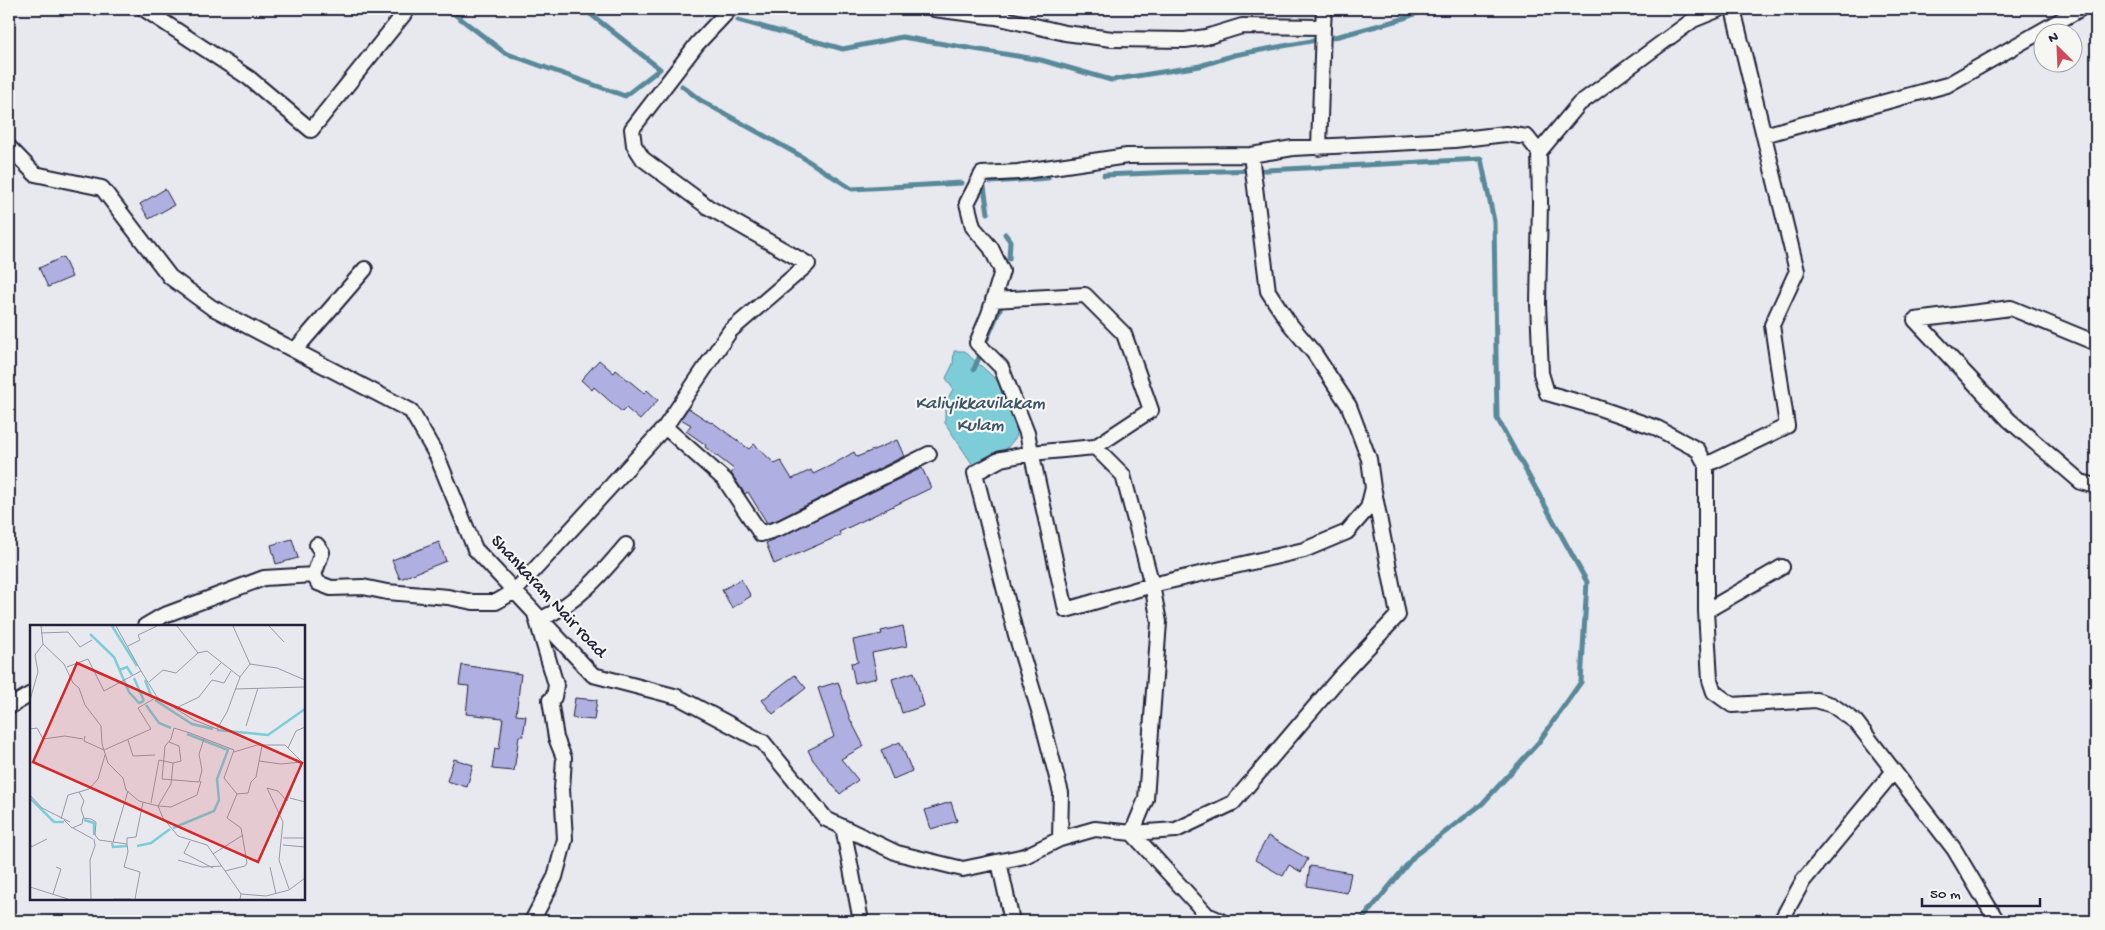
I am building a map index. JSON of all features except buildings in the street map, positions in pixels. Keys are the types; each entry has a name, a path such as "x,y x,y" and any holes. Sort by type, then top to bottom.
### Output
{"street":[{"path":"144,9 249,78 311,130 408,9"},
{"path":"317,545 322,552 314,575 318,583 331,588 363,587 387,592 448,597 473,602 496,602 515,591 665,427 730,331 808,264 708,207 643,160 634,145 632,129 697,44 730,9"},
{"path":"934,9 996,17 1065,34 1112,39 1185,40 1242,26 1323,28"},
{"path":"1319,148 1324,9"},
{"path":"1539,152 1579,104 1692,20 1720,9"},
{"path":"1706,465 1787,426 1772,324 1797,271 1733,9"},
{"path":"1764,135 1947,85 2080,9"},
{"path":"1252,165 1268,291 1289,323 1314,353 1349,406 1368,459 1373,488 1368,508 1347,532 1304,550 1152,585 1066,610 1027,433 1001,366 977,343 1002,271 991,248 973,227 967,203 982,174 1018,172 1127,156 1252,165 1293,148 1454,140 1506,134 1527,137 1539,152 1538,304 1541,374 1547,393 1596,407 1657,428 1698,450 1706,465 1706,611 1710,680 1714,692 1732,705 1816,700 1832,705 1856,722 1954,850 1997,921"},
{"name":"Shankaram Nair road","path":"9,147 35,174 102,188 170,277 211,307 410,411 436,456 475,549 593,675 678,697 763,742 826,819 897,853 963,869 1025,856 1060,839 1095,829 1132,833 1176,830 1233,803 1340,677 1398,615 1373,488"},
{"path":"295,350 365,269"},
{"path":"993,300 1086,295 1124,334 1150,410 1095,447 1031,453 1001,459 975,474 1016,635 1041,717 1061,793 1060,839"},
{"path":"2096,343 2011,308 1915,320 2009,420 2080,482 2096,486"},
{"path":"665,427 725,480 761,534 780,528 929,454"},
{"path":"1095,447 1123,475 1152,585 1159,622 1146,799 1132,833 1207,915 1221,921"},
{"path":"532,921 554,877 565,839 562,789 564,758 556,738 550,706 550,700 554,697 556,684 538,616 560,610 584,592 626,544"},
{"path":"1706,611 1782,568"},
{"path":"147,625 162,616 264,578 314,575"},
{"path":"9,708 30,695"},
{"path":"1781,921 1803,881 1894,771"},
{"path":"843,827 861,921"},
{"path":"998,862 1012,921"}],"water":[{"name":"Kaliyikkavilakam Kulam","path":"954,351 965,351 997,381 1011,402 1015,417 1017,436 1003,453 973,465 945,423 945,404 953,389 946,378 953,364"}],"waterway":[{"path":"448,9 505,53 625,96 660,69 584,9"},
{"path":"698,9 708,12"},
{"path":"738,20 843,49 902,37 1041,60 1111,80 1200,66 1234,55 1339,36 1399,20 1428,9"},
{"path":"682,86 700,100 799,155 852,189 962,183"},
{"path":"1104,175 1267,170 1481,159 1494,221 1497,418 1587,582 1581,682 1538,743 1482,804 1415,855 1361,921"},
{"path":"991,182 1048,178"},
{"path":"984,187 988,213"},
{"path":"1005,234 1010,241 1009,259"},
{"path":"974,369 1003,302"}]}
